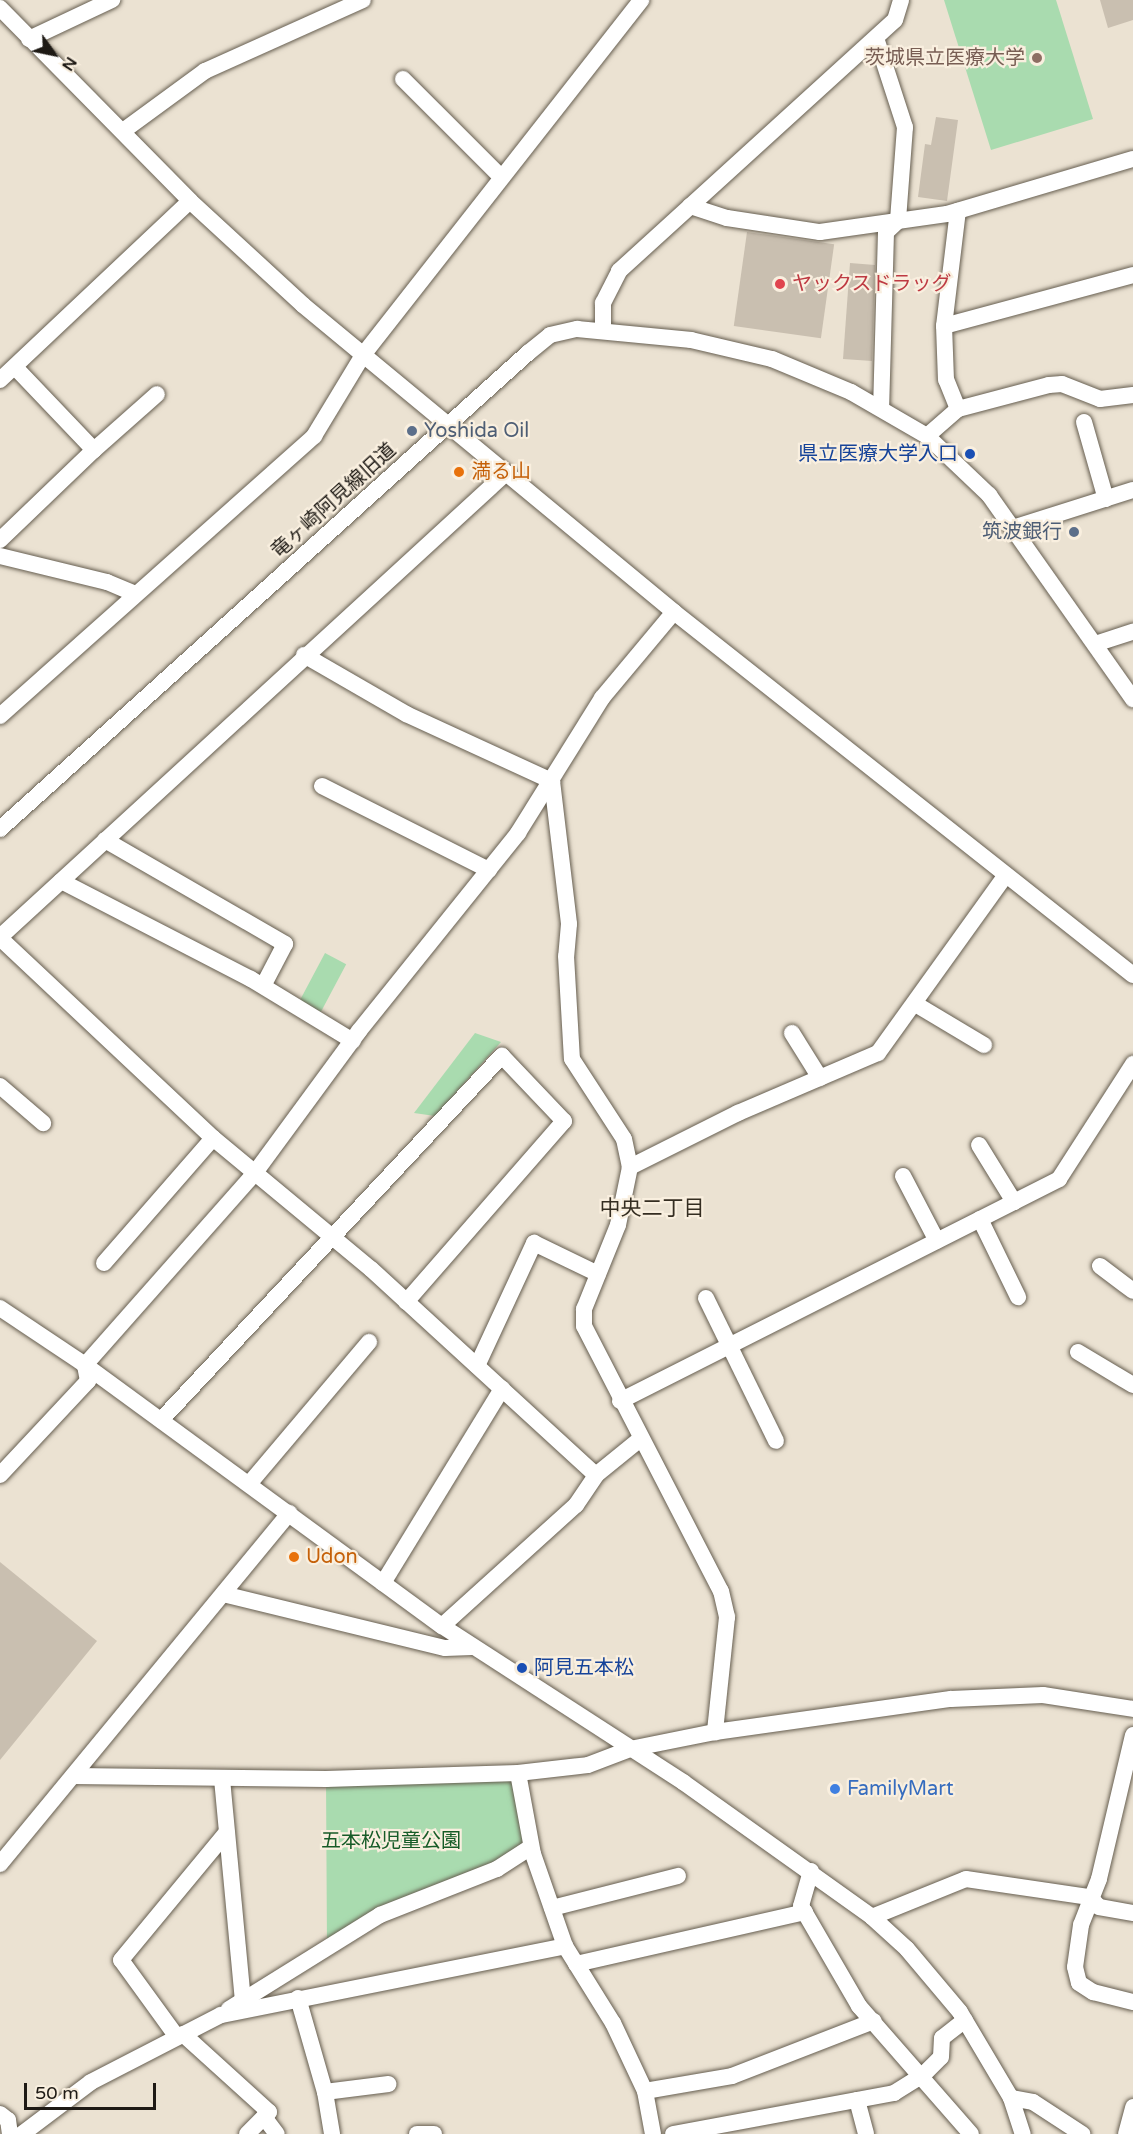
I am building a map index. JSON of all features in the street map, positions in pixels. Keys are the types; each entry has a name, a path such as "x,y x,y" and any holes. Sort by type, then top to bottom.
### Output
{"street":[{"path":"29,39 112,0"},
{"path":"123,131 205,71 363,0"},
{"path":"0,716 314,436 363,355 641,0"},
{"path":"603,330 603,303 613,279 690,206 895,21 902,0"},
{"path":"0,8 190,201 363,355 674,612 1133,975"},
{"path":"876,38 905,127 898,221 886,232 881,407"},
{"path":"403,79 501,177"},
{"path":"690,206 726,218 797,231 898,221 958,211 1133,159"},
{"path":"0,380 16,368 190,201"},
{"path":"958,211 944,326 946,380 958,409"},
{"path":"944,326 1133,275"},
{"name":"竜ヶ崎阿見線旧道","path":"0,829 550,335 603,330 691,340 772,359 881,407 927,435 966,470 1013,528 1133,699"},
{"path":"16,368 94,450"},
{"path":"927,435 958,409 1049,385 1062,384 1100,399 1133,394"},
{"path":"0,540 157,393"},
{"path":"1084,422 1106,499"},
{"path":"506,473 304,655 0,938 213,1138 406,1302 596,1475"},
{"path":"1013,528 1133,490"},
{"path":"0,556 107,582 135,594"},
{"path":"85,1365 254,1174 353,1041 489,870 552,781 570,743 602,698 674,612"},
{"path":"1095,644 1133,632"},
{"path":"304,655 406,714 552,781"},
{"path":"552,781 569,924 566,957 572,1059 624,1139 630,1167 618,1225 584,1309 584,1326 639,1440 721,1591 727,1617 715,1732"},
{"path":"322,786 489,870"},
{"path":"105,840 285,944 263,986"},
{"path":"630,1167 878,1053 917,1005 957,939 1006,875"},
{"path":"61,880 263,986 353,1041"},
{"path":"917,1005 984,1045"},
{"path":"792,1033 820,1078"},
{"path":"161,1420 334,1239 502,1056 564,1121 406,1302"},
{"path":"620,1401 1059,1179 1133,1064"},
{"path":"0,1086 44,1123"},
{"path":"104,1263 213,1138"},
{"path":"979,1144 1014,1202"},
{"path":"903,1176 937,1241"},
{"path":"980,1220 1018,1297"},
{"path":"477,1366 534,1243 598,1274"},
{"path":"1100,1266 1133,1291"},
{"path":"706,1298 776,1441"},
{"path":"0,1308 85,1365 472,1647 630,1749 811,1871 872,1917 907,1949 965,2020 1011,2098 1023,2134"},
{"path":"249,1484 369,1342"},
{"path":"1078,1352 1133,1385"},
{"path":"0,1475 88,1381 85,1365"},
{"path":"383,1583 502,1389"},
{"path":"442,1626 576,1505 596,1475 639,1440"},
{"path":"0,1864 289,1513"},
{"path":"223,1593 445,1648 472,1647"},
{"path":"74,1776 222,1779 518,1773 588,1765 630,1749 715,1732 995,1695 1043,1695 1133,1709"},
{"path":"1133,1735 1099,1879 1090,1897 1075,1967 1079,1983 1133,2002"},
{"path":"518,1773 531,1846 565,1946 613,2023 645,2091 653,2134"},
{"path":"222,1779 243,2001"},
{"path":"227,1832 121,1960 180,2036 269,2112 247,2134"},
{"path":"22,2134 91,2082 212,2020 380,1915 497,1869 531,1846"},
{"path":"811,1871 801,1906 859,2006 923,2075 971,2134"},
{"path":"552,1908 678,1876"},
{"path":"872,1917 966,1879 1090,1897 1099,1906 1133,1913"},
{"path":"576,1964 805,1912"},
{"path":"212,2020 298,1998 565,1946"},
{"path":"298,1998 326,2092 332,2134"},
{"path":"673,2134 894,2093 923,2075 941,2057 942,2038 965,2020"},
{"path":"645,2091 732,2076 874,2021"},
{"path":"326,2092 388,2084"},
{"path":"1011,2098 1034,2102 1082,2134"},
{"path":"857,2100 866,2134"},
{"path":"1126,2134 1133,2107"},
{"path":"0,2114 9,2120 10,2134"},
{"path":"264,2117 277,2134"},
{"path":"417,2134 434,2134"}],"green space":[{"path":"944,0 1056,0 1093,119 991,150"},
{"path":"325,953 346,964 321,1012 300,1001"},
{"path":"475,1033 501,1042 435,1116 414,1113"},
{"name":"五本松児童公園","path":"518,1773 531,1847 380,1915 327,1950 326,1779"}],"building":[{"path":"1100,0 1133,0 1133,20 1108,28"},
{"path":"936,117 958,120 947,201 918,197 925,144 931,145"},
{"name":"ヤックスドラッグ","path":"747,232 834,244 821,338 734,326"},
{"path":"850,263 875,265 872,361 843,359"},
{"path":"0,1562 97,1641 0,1760"}],"place":[{"name":"茨城県立医療大学","path":"1037,58"},
{"name":"ヤックスドラッグ","path":"780,284"},
{"name":"Yoshida Oil","path":"412,431"},
{"name":"県立医療大学入口","path":"970,454"},
{"name":"満る山","path":"459,472"},
{"name":"筑波銀行","path":"1074,532"},
{"name":"Udon","path":"294,1557"},
{"name":"阿見五本松","path":"522,1668"},
{"name":"FamilyMart","path":"835,1789"}],"district":[{"name":"中央二丁目","path":"652,1209"}]}
